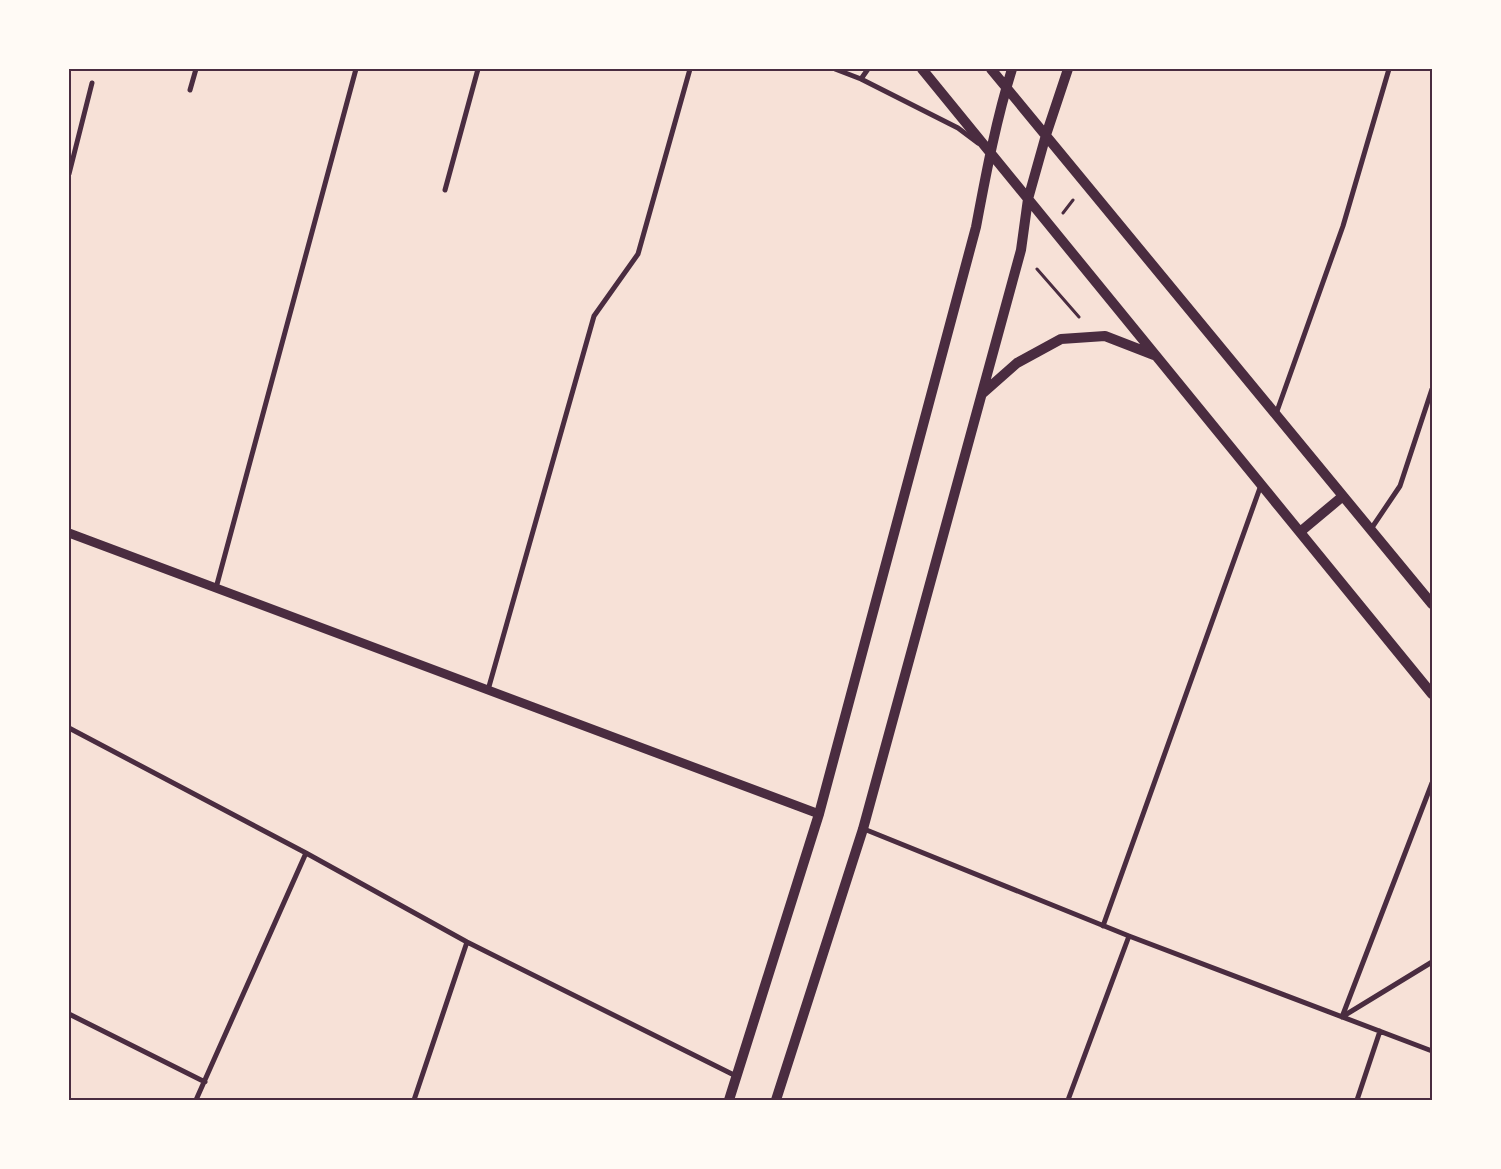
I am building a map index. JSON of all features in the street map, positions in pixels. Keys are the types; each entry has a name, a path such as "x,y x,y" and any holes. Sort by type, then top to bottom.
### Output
{"main road":[{"path":"922,69 1432,694"},
{"path":"991,69 1432,604"},
{"path":"729,1100 820,814 976,227 990,153 1012,69"},
{"path":"776,1100 863,829 1021,250 1028,199 1046,135 1068,69"},
{"path":"982,394 1017,362 1061,339 1105,336 1156,356"},
{"path":"1300,532 1343,496"}],"street":[{"path":"190,90 196,69"},
{"path":"216,588 356,69"},
{"path":"445,190 478,69"},
{"path":"488,690 594,316 638,254 690,69"},
{"path":"835,69 861,79 958,128 990,153"},
{"path":"861,79 868,69"},
{"path":"1276,415 1343,226 1389,69"},
{"path":"69,174 92,83"},
{"path":"1370,530 1400,486 1432,389"},
{"path":"1103,926 1261,484"},
{"path":"69,533 820,814"},
{"path":"69,728 467,942 736,1076"},
{"path":"1342,1017 1432,783"},
{"path":"863,829 1103,926 1432,1051"},
{"path":"196,1100 306,854"},
{"path":"1068,1100 1129,936"},
{"path":"414,1100 467,942"},
{"path":"1342,1017 1432,962"},
{"path":"69,1014 204,1082"},
{"path":"1357,1100 1380,1031"}],"path":[{"path":"1021,250 1096,337"}]}
